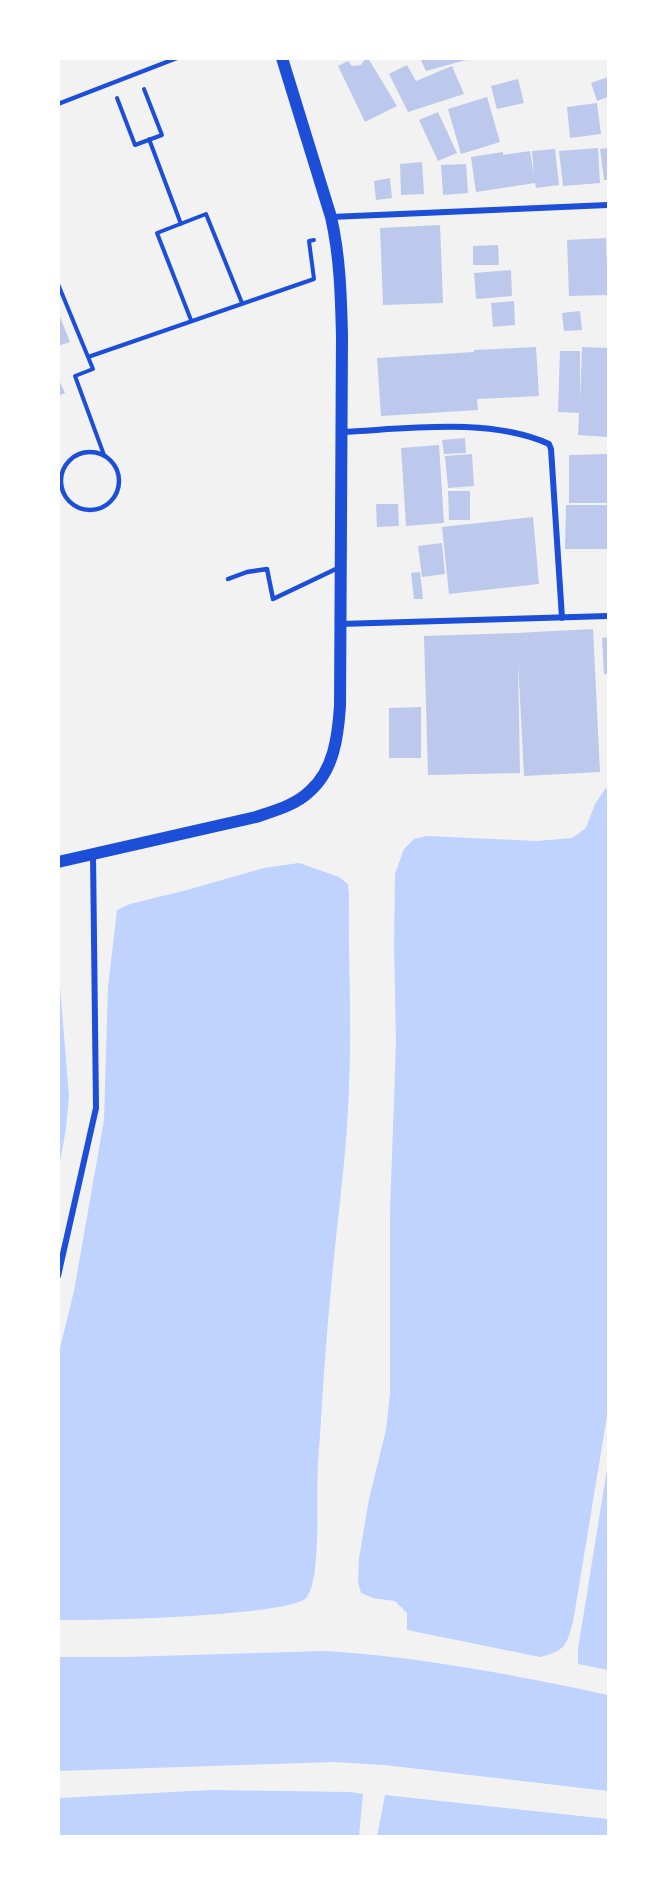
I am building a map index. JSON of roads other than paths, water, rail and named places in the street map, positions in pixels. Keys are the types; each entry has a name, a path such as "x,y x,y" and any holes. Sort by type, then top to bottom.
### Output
{"main road":[{"path":"62,861 256,817 295,802 310,791 328,769 339,728 342,432 340,278 336,238 331,217 282,58"}],"street":[{"path":"331,217 609,205"},
{"path":"342,432 453,427 519,433 549,444 562,618"},
{"path":"340,624 609,616"},
{"path":"58,1276 96,1108 93,854"}],"lane":[{"path":"58,104 177,58"},
{"path":"95,452 104,455 117,469 119,479 114,497 107,504 89,510 71,503 61,487 63,468 76,455 95,452"},
{"path":"228,579 247,572 267,569 273,599 341,567"}],"water":[{"path":"608,788 608,1410 571,1630 564,1646 540,1657 407,1630 407,1613 395,1601 373,1598 361,1593 358,1582 359,1558 369,1499 386,1430 390,1393 390,1212 396,1041 395,874 404,849 414,839 427,836 537,841 572,838 586,828 595,804"},
{"path":"299,863 339,877 348,884 349,895 348,1112 327,1332 318,1465 316,1556 311,1589 306,1598 292,1604 265,1609 188,1616 59,1620 59,1352 74,1291 104,1120 108,987 117,910 130,904 264,868"},
{"path":"59,974 69,1096 59,1167"},
{"path":"608,1463 608,1670 578,1664 578,1649"},
{"path":"325,1651 468,1668 608,1695 608,1791 384,1765 334,1762 59,1771 59,1657"},
{"path":"211,1790 363,1794 359,1836 59,1836 59,1798"},
{"path":"385,1795 608,1819 608,1836 377,1836"}]}
